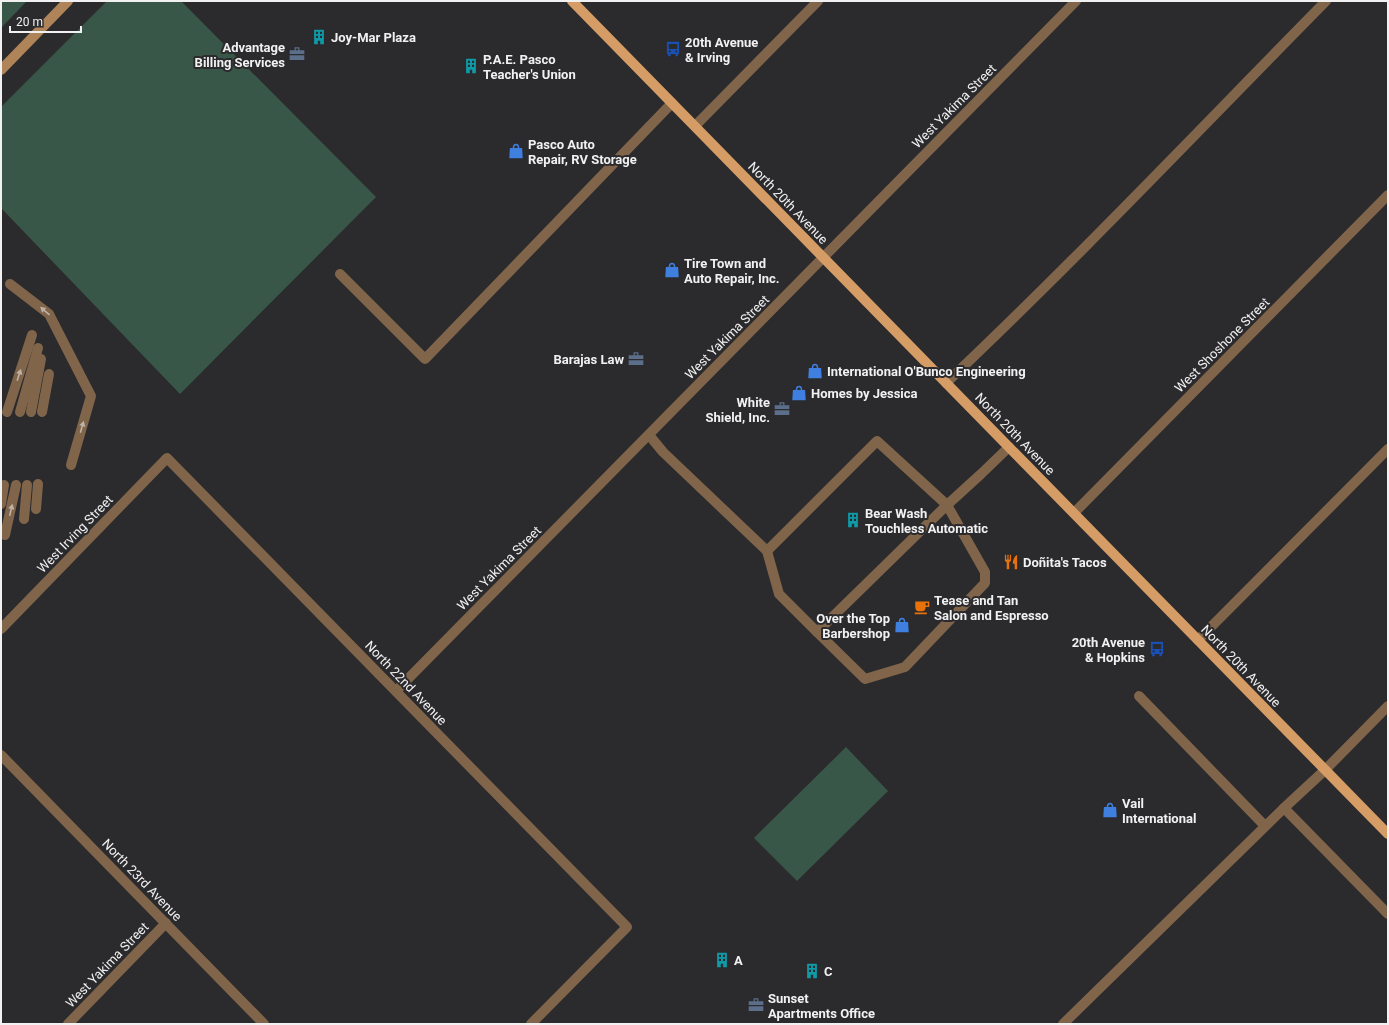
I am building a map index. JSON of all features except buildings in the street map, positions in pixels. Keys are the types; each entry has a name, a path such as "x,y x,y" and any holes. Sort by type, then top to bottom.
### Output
{"main road":[{"name":"North 20th Avenue","path":"572,1 1388,834"}],"street":[{"path":"1,70 68,1"},
{"path":"695,126 818,1"},
{"name":"West Yakima Street","path":"396,691 1076,1"},
{"path":"946,383 1002,330 1326,1"},
{"path":"340,274 425,359 672,103"},
{"name":"West Shoshone Street","path":"1074,513 1388,195"},
{"path":"10,284 49,314 91,396 71,465"},
{"path":"7,412 32,335"},
{"path":"26,412 40,352"},
{"path":"42,412 49,374"},
{"path":"649,435 663,452 767,551 779,594 865,679 905,667 985,583 984,572 947,504 877,441 767,551"},
{"path":"816,632 947,504 1009,447"},
{"path":"1198,640 1388,449"},
{"name":"North 22nd Avenue","path":"167,458 627,927 531,1024"},
{"name":"West Irving Street","path":"1,629 167,458"},
{"path":"36,508 38,484"},
{"path":"1,504 4,485"},
{"path":"5,534 16,485"},
{"path":"24,519 27,485"},
{"path":"1139,696 1265,826"},
{"path":"1063,1024 1265,826 1325,770 1388,706"},
{"name":"North 23rd Avenue","path":"1,755 264,1024"},
{"path":"1284,808 1388,914"},
{"name":"West Yakima Street","path":"68,1024 166,923"}],"green space":[{"path":"1,1 27,1 1,28"},
{"path":"107,1 181,1 376,197 180,394 1,208 1,107"},
{"path":"846,747 888,791 797,881 754,838"}],"place":[{"name":"Joy-Mar Plaza","path":"319,37"},
{"name":"20th Avenue & Irving","path":"673,49"},
{"name":"Advantage Billing Services","path":"297,54"},
{"name":"P.A.E. Pasco Teacher's Union","path":"471,66"},
{"name":"Pasco Auto Repair, RV Storage","path":"516,151"},
{"name":"Tire Town and Auto Repair, Inc.","path":"672,270"},
{"name":"Barajas Law","path":"636,359"},
{"name":"International O'Bunco Engineering","path":"815,371"},
{"name":"Homes by Jessica","path":"799,393"},
{"name":"White Shield, Inc.","path":"782,409"},
{"name":"Bear Wash Touchless Automatic","path":"853,520"},
{"name":"Doñita's Tacos","path":"1011,562"},
{"name":"Tease and Tan Salon and Espresso","path":"922,607"},
{"name":"Over the Top Barbershop","path":"902,625"},
{"name":"20th Avenue & Hopkins","path":"1157,649"},
{"name":"Vail International","path":"1110,810"},
{"name":"A","path":"722,960"},
{"name":"C","path":"812,971"},
{"name":"Sunset Apartments Office","path":"756,1005"}]}
